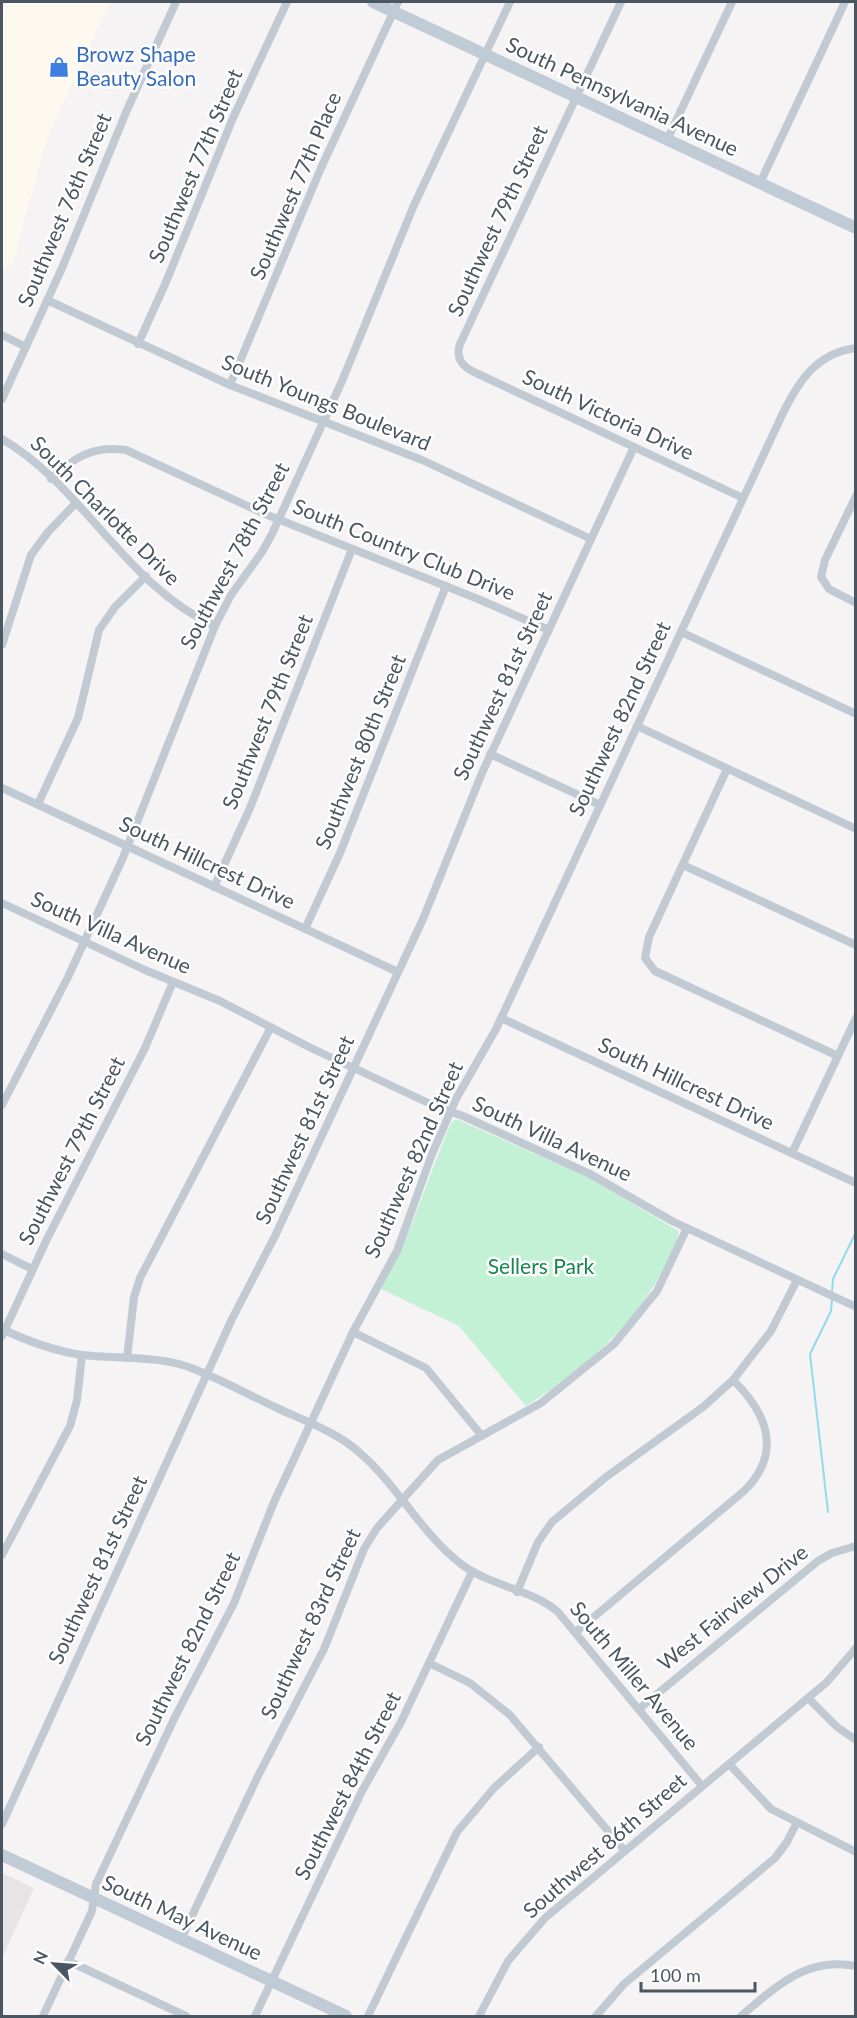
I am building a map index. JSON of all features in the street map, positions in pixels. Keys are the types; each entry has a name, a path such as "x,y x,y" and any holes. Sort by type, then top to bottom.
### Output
{"main road":[{"name":"South Pennsylvania Avenue","path":"373,2 396,6 485,55 855,228"},
{"name":"South May Avenue","path":"2,1855 346,2016"}],"street":[{"name":"Southwest 76th Street","path":"2,399 48,300 141,77 176,2"},
{"name":"Southwest 77th Street","path":"138,344 233,118 287,2"},
{"name":"Southwest 78th Street","path":"2,1105 84,943 128,846 215,626 231,595 262,552 324,422 414,205 510,2"},
{"name":"Southwest 79th Street","path":"460,361 458,348 621,2"},
{"path":"668,140 732,2"},
{"path":"760,183 845,2"},
{"name":"Southwest 77th Place","path":"230,385 309,196 396,6"},
{"name":"South Youngs Boulevard","path":"48,300 230,385 431,464 591,538"},
{"path":"2,335 26,347"},
{"name":"Southwest 82nd Street","path":"43,2016 92,1911 96,1884 160,1748 234,1603 274,1502 353,1332 397,1251 450,1111 501,1018 801,378 828,356 855,348"},
{"name":"South Victoria Drive","path":"460,361 476,373 743,498"},
{"name":"South Charlotte Drive","path":"2,439 27,455 179,607 215,626"},
{"name":"Southwest 81st Street","path":"2,1824 240,1302 275,1236 354,1068 433,895 490,754 634,447"},
{"name":"South Country Club Drive","path":"51,479 86,452 102,449 126,450 278,519 549,630"},
{"path":"855,496 825,560 821,577 829,589 855,603"},
{"path":"2,645 31,555 48,532 75,504"},
{"name":"Southwest 79th Street","path":"214,887 250,808 352,549"},
{"path":"38,804 78,718 99,630 115,607 146,576"},
{"name":"Southwest 80th Street","path":"305,929 340,853 446,586"},
{"path":"681,632 855,714"},
{"path":"637,726 855,829"},
{"path":"490,754 600,805"},
{"path":"727,769 646,944 644,955 647,963 652,969 838,1056"},
{"name":"South Hillcrest Drive","path":"2,788 398,972"},
{"path":"683,865 855,945"},
{"name":"South Villa Avenue","path":"2,903 84,943 220,1001 354,1068 596,1177 687,1228 855,1307"},
{"name":"Southwest 79th Street","path":"3,1333 32,1269 145,1048 173,982"},
{"name":"South Hillcrest Drive","path":"501,1018 855,1183"},
{"path":"792,1153 855,1018"},
{"path":"127,1358 138,1283 271,1027"},
{"name":"Southwest 83rd Street","path":"182,1939 258,1776 321,1655 364,1549 377,1528 438,1460 541,1403 614,1344 657,1291 687,1228"},
{"path":"2,1254 32,1269"},
{"path":"517,1592 538,1542 558,1516 606,1477 703,1407 733,1380 771,1331 797,1280"},
{"path":"353,1332 426,1368 482,1436"},
{"name":"South Miller Avenue","path":"3,1333 44,1347 82,1355 177,1364 207,1375 341,1439 360,1452 436,1542 472,1572 553,1608 576,1632 702,1786"},
{"path":"2,1555 66,1435 77,1400 82,1355"},
{"path":"576,1632 739,1496 758,1476 766,1452 766,1429 755,1404 733,1380"},
{"name":"West Fairview Drive","path":"639,1709 818,1561 855,1546"},
{"name":"Southwest 84th Street","path":"255,2016 362,1791 401,1722 472,1572"},
{"name":"Southwest 86th Street","path":"479,2016 502,1971 534,1929 808,1698 836,1673 855,1648"},
{"path":"429,1663 486,1694 510,1715 625,1851"},
{"path":"808,1698 837,1727 855,1740"},
{"path":"368,2016 457,1832 494,1788 539,1747"},
{"path":"729,1764 763,1803 796,1824 855,1852"},
{"path":"596,2016 624,1984 775,1858 787,1842 796,1824"},
{"path":"68,1962 186,2016"},
{"path":"741,2016 793,1975 811,1966 829,1964 855,1966"}],"shaded area":[{"path":"2,2 110,2 46,141 14,260 6,270 2,268"},
{"path":"2,1873 34,1888 2,1958"}],"green space":[{"name":"Sellers Park","path":"456,1119 592,1179 678,1231 678,1238 657,1280 626,1323 569,1377 526,1406 459,1326 381,1289 410,1228 451,1123"}],"waterway":[{"path":"832,1293 833,1279 856,1232"},
{"path":"828,1512 810,1354 831,1311 832,1299"}],"place":[{"name":"Browz Shape Beauty Salon","path":"59,67"}]}
